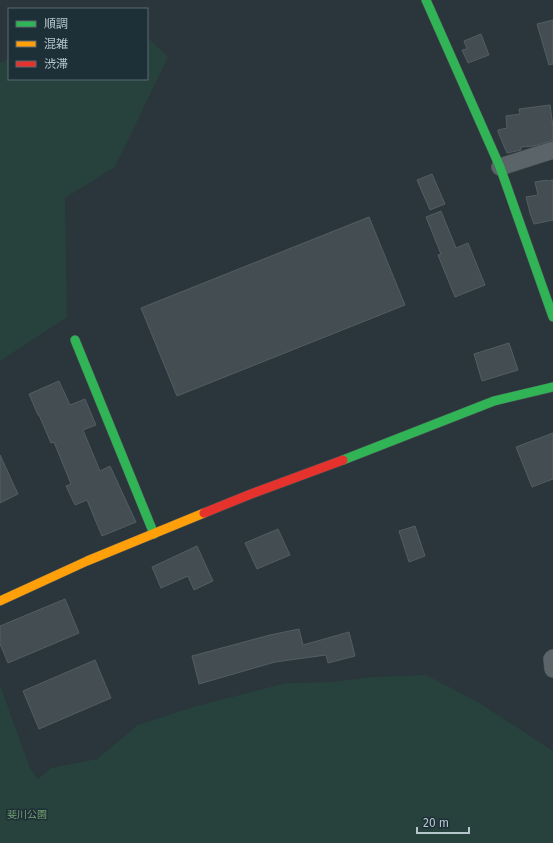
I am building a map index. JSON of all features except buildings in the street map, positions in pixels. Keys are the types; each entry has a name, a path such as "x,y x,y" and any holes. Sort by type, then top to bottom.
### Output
{"street":[{"path":"426,0 500,167 552,312"},
{"path":"500,167 553,150"},
{"path":"75,340 154,534"},
{"path":"0,601 87,561 251,494 383,445 494,401 553,387"},
{"path":"553,658 553,669"}],"green space":[{"path":"148,38 168,57 115,167 65,198 67,317 0,361 0,63 8,59 8,80 148,80"},
{"name":"斐川公園","path":"426,675 478,702 553,751 553,843 0,843 0,685 30,768 38,779 51,768 97,759 138,725 193,707 286,683 331,682 374,677"}],"traffic: fast":[{"path":"426,0 500,167 553,317"},
{"path":"75,340 154,534"},
{"path":"343,460 494,401 553,387"}],"traffic: slow":[{"path":"0,601 87,561 204,513"}],"traffic: jam":[{"path":"204,513 343,460"}]}
